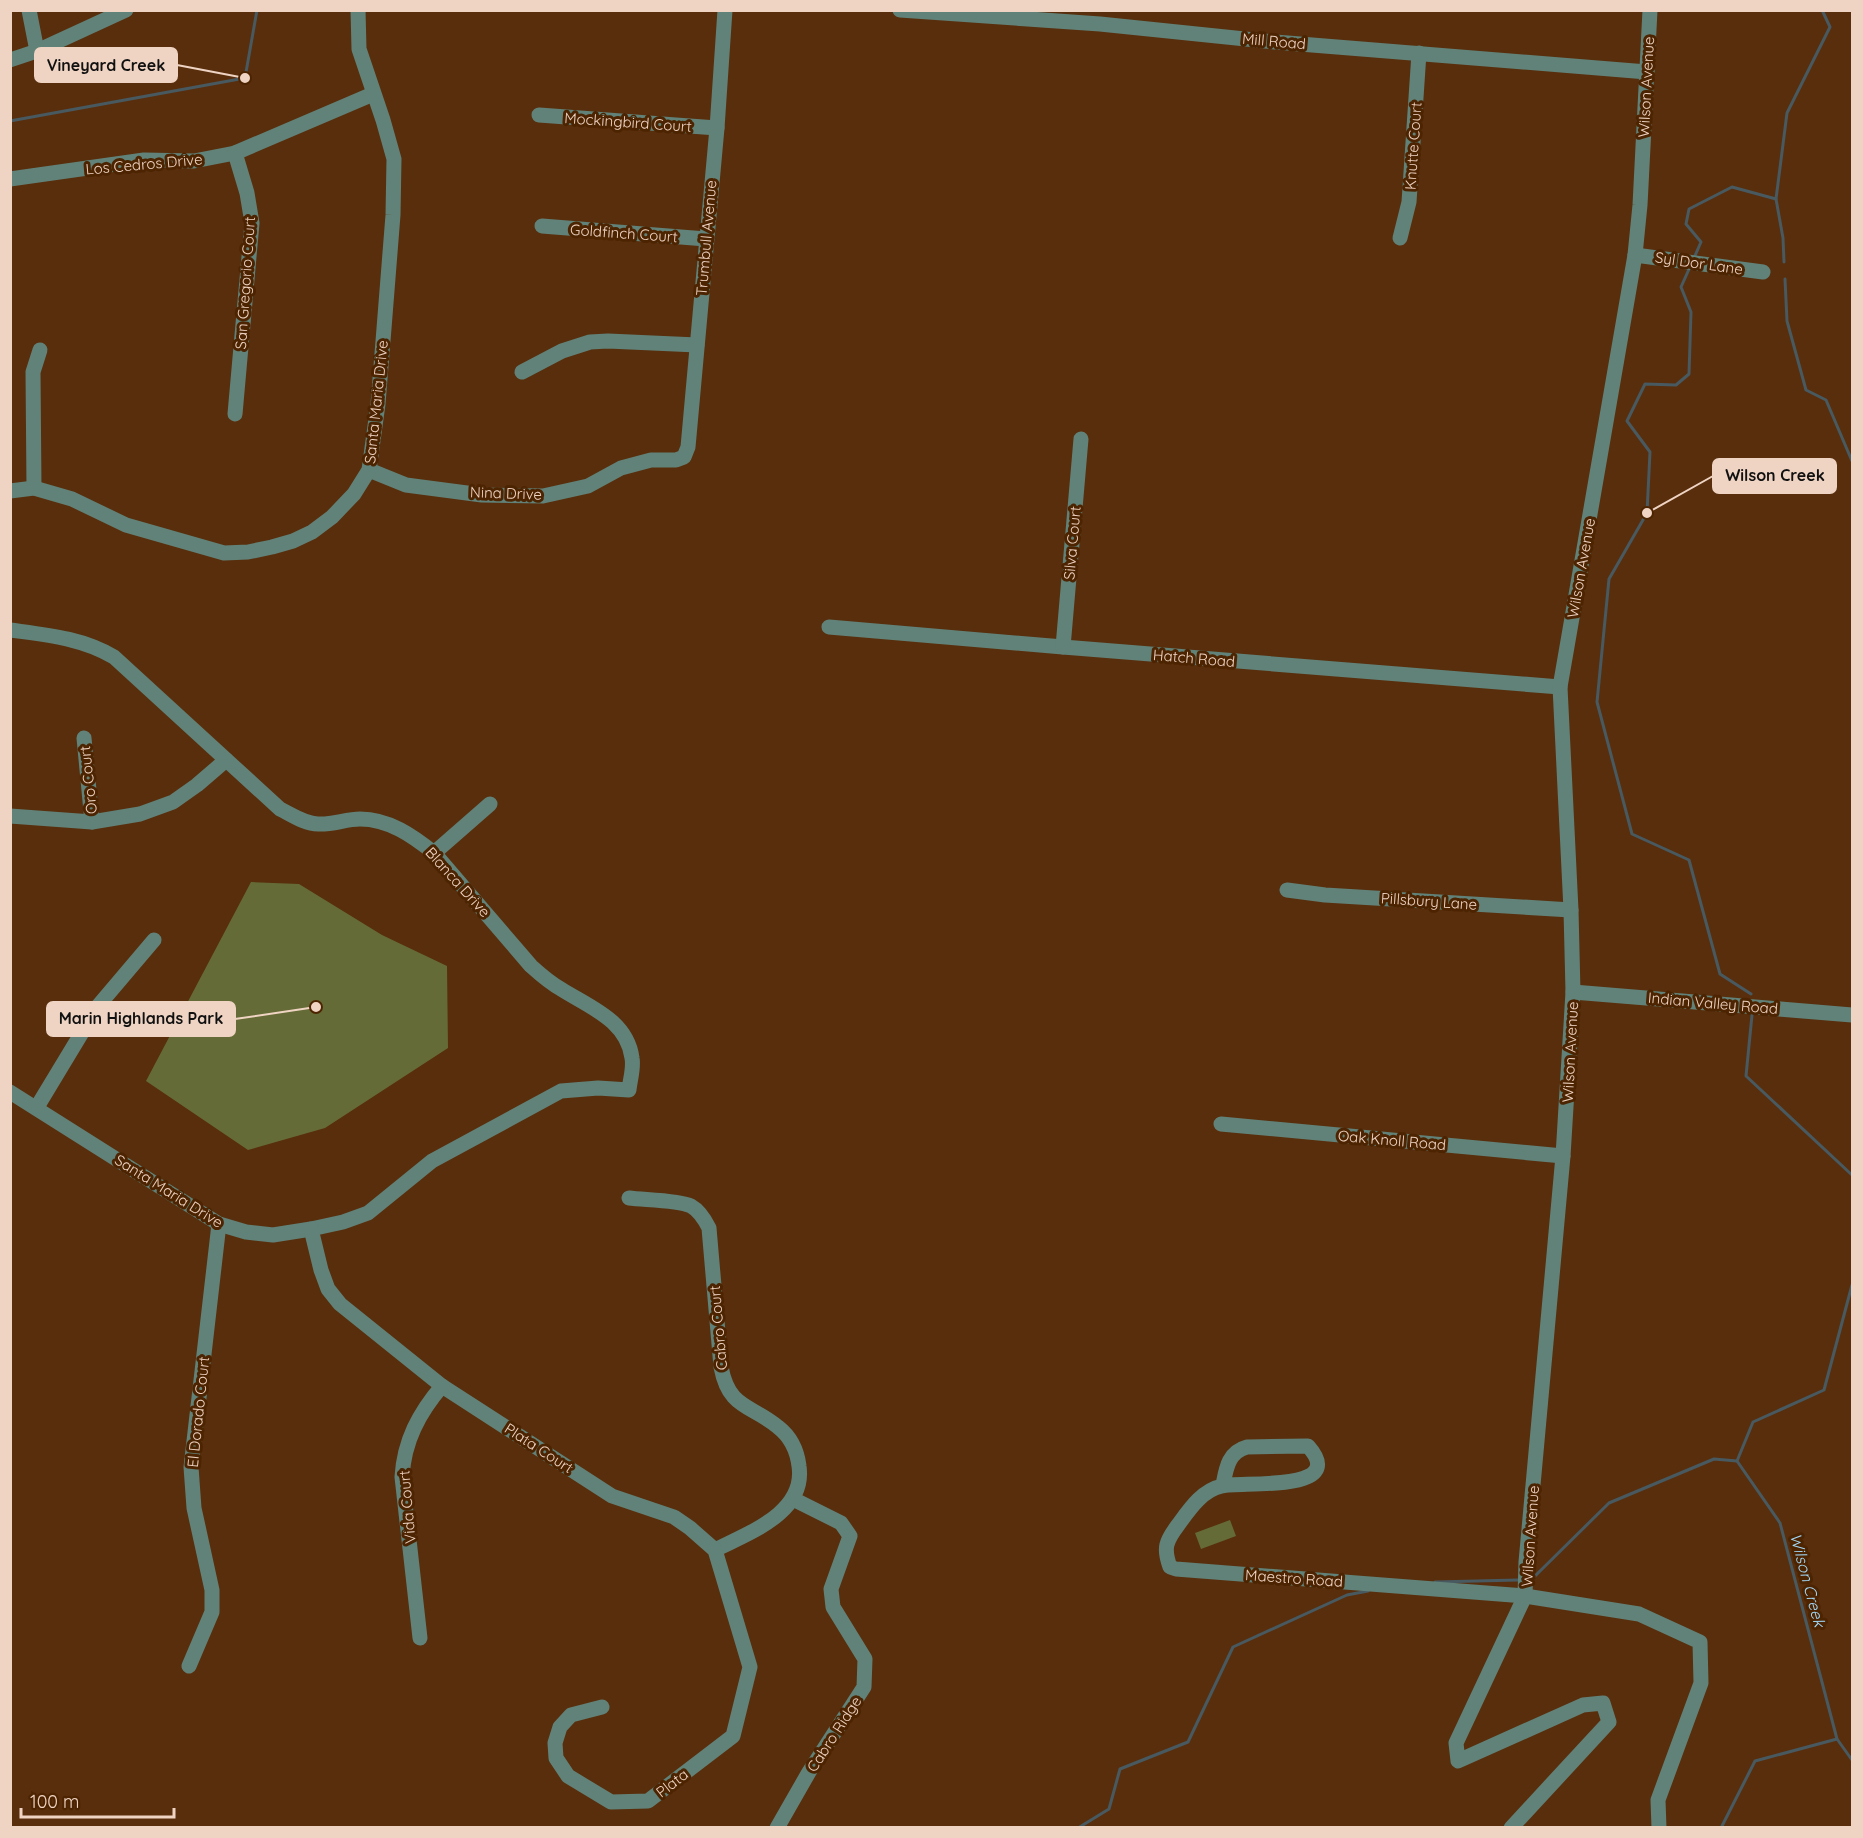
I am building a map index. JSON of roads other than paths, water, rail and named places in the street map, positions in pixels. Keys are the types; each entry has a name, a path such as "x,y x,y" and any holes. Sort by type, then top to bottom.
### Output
{"street":[{"path":"29,10 37,51"},
{"path":"10,60 37,51 126,10"},
{"name":"Santa Maria Drive","path":"10,491 34,488 72,499 126,525 224,553 248,552 283,544 312,532 332,517 354,494 369,470 378,404 393,215 394,159 359,49 358,10"},
{"name":"Trumbull Avenue","path":"676,460 684,457 688,447 717,129 725,10"},
{"name":"Mill Road","path":"900,10 1101,17 1275,42 1647,72"},
{"name":"Wilson Avenue","path":"1511,1827 1609,1722 1603,1703 1583,1705 1458,1761 1456,1743 1525,1596 1526,1562 1563,1155 1573,992 1560,687 1635,255 1650,10"},
{"name":"Knutte Court","path":"1400,238 1409,202 1419,53"},
{"name":"Los Cedros Drive","path":"10,179 144,160 194,161 235,153 373,94"},
{"name":"Mockingbird Court","path":"539,115 717,129"},
{"name":"San Gregorio Court","path":"235,153 247,193 252,224 235,414"},
{"name":"Goldfinch Court","path":"542,226 706,239"},
{"name":"Syl Dor Lane","path":"1635,255 1763,272"},
{"path":"522,372 562,351 590,342 608,340 696,345"},
{"path":"34,488 33,372 40,350"},
{"name":"Silva Court","path":"1063,647 1081,439"},
{"name":"Nina Drive","path":"369,470 405,485 482,495 543,496 588,486 621,468 651,460 676,460"},
{"name":"Hatch Road","path":"829,627 1560,687"},
{"name":"Blanca Drive","path":"10,630 66,638 100,649 114,657 280,808 302,820 318,824 361,819 381,822 401,829 435,853 531,966 547,980 602,1012 614,1022 628,1041 633,1060 628,1090"},
{"name":"Oro Court","path":"84,738 92,822"},
{"path":"10,816 92,822 140,814 173,802 226,760"},
{"path":"435,853 490,804"},
{"name":"Pillsbury Lane","path":"1287,890 1326,895 1571,910"},
{"path":"37,1107 98,1006 154,940"},
{"name":"Indian Valley Road","path":"1573,992 1852,1015"},
{"name":"Santa Maria Drive","path":"10,1092 219,1224 246,1232 273,1235 343,1222 368,1213 432,1161 561,1091 598,1088 628,1090"},
{"name":"Oak Knoll Road","path":"1221,1124 1563,1155"},
{"name":"Cabro Court","path":"629,1198 691,1206 706,1220 709,1228 721,1367 726,1388 744,1406 778,1427 791,1440 798,1457 801,1477 793,1498"},
{"name":"El Dorado Court","path":"189,1666 212,1612 212,1590 194,1508 191,1467 219,1224"},
{"name":"Plata Court","path":"311,1229 328,1289 340,1304 442,1386 612,1496 674,1517 715,1550"},
{"name":"Vida Court","path":"420,1638 402,1477 403,1460 412,1432 427,1403 442,1386"},
{"name":"Maestro Road","path":"1223,1485 1227,1467 1233,1454 1239,1449 1308,1446 1315,1454 1317,1466 1313,1474 1301,1479 1290,1482 1223,1485 1203,1496 1192,1505 1170,1536 1165,1547 1170,1567 1525,1596"},
{"path":"715,1550 778,1515 793,1498"},
{"name":"Cabro Ridge","path":"777,1827 809,1772 864,1688 865,1659 833,1606 831,1589 850,1536 841,1523 793,1498"},
{"name":"Plata","path":"602,1707 571,1715 560,1727 555,1743 556,1758 568,1776 611,1803 648,1801 733,1736 750,1667 715,1550"},
{"path":"1525,1596 1639,1614 1700,1642 1701,1683 1658,1800 1659,1827"}],"waterway":[{"path":"10,121 245,78 257,10"},
{"name":"Wilson Creek","path":"1694,258 1701,242 1686,224 1689,209 1732,187 1776,199 1787,113 1830,27 1822,10"},
{"path":"1776,199 1783,238 1784,262"},
{"name":"Wilson Creek","path":"1690,267 1681,287 1691,312 1689,374 1676,385 1645,384 1627,421 1650,452 1647,513 1609,579 1597,702 1632,834 1689,860 1720,974 1751,994"},
{"path":"1785,279 1787,321 1806,390 1826,400 1852,461"},
{"name":"Wilson Creek","path":"1752,1015 1746,1076 1852,1175"},
{"name":"Wilson Creek","path":"1852,1285 1824,1390 1753,1422 1737,1461 1780,1523 1837,1739 1852,1760"},
{"path":"1534,1577 1609,1503 1714,1459 1737,1461"},
{"path":"1435,1582 1518,1580"},
{"path":"1078,1828 1109,1809 1120,1769 1188,1742 1233,1647 1347,1595 1368,1591"},
{"path":"1721,1828 1755,1761 1837,1739"}],"place":[{"name":"Vineyard Creek","path":"245,78"},
{"name":"Wilson Creek","path":"1647,513"},
{"name":"Marin Highlands Park","path":"316,1007"}]}
